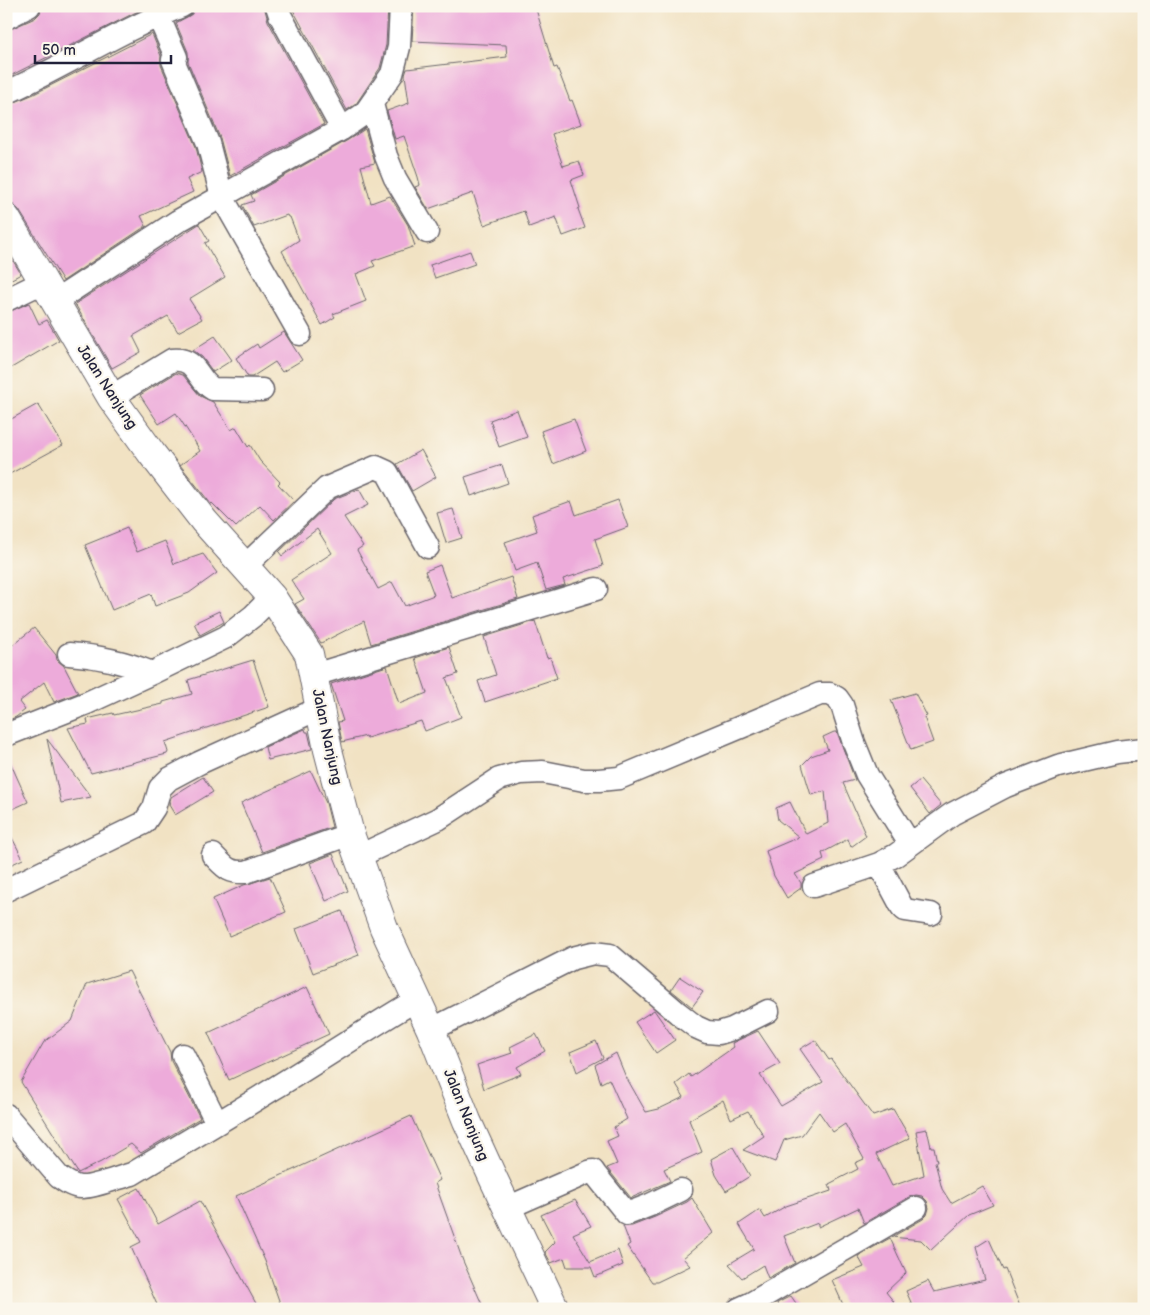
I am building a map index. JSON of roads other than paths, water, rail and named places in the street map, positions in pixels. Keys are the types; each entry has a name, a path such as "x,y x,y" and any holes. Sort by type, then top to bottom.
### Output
{"main road":[{"name":"Jalan Nanjung","path":"6,218 111,398 192,506 272,597 309,654 328,750 354,846 384,928 431,1030 467,1121 555,1309"}],"street":[{"path":"6,18 29,6"},
{"path":"6,93 35,80 158,16 182,6"},
{"path":"277,6 280,15 342,129"},
{"path":"6,300 49,292 222,197 342,129 365,113 392,74 399,47 401,6"},
{"path":"158,16 176,58 173,60 208,143 222,197 300,334"},
{"path":"372,104 392,173 427,232"},
{"path":"111,398 172,360 180,359 194,366 208,386 213,389 262,390"},
{"path":"244,567 327,488 376,467 387,472 428,547"},
{"path":"314,675 596,589"},
{"path":"6,735 87,703 152,674 226,637 253,616 272,597"},
{"path":"69,654 91,655 127,663 152,674"},
{"path":"213,854 227,870 235,873 246,872 354,846 438,819 499,779 521,773 543,772 584,780 620,778 820,694 830,694 837,698 842,705 867,775 910,844"},
{"path":"6,890 144,823 154,808 160,788 169,779 320,708"},
{"path":"814,886 879,864 952,814 1006,786 1058,766 1116,752 1144,749"},
{"path":"879,864 905,910 931,914"},
{"path":"431,1030 573,958 593,953 610,955 678,1013 696,1027 707,1032 719,1033 732,1029 768,1011"},
{"path":"6,1115 59,1177 69,1184 81,1188 132,1174 290,1079 363,1031 416,1000"},
{"path":"183,1055 217,1123"},
{"path":"507,1208 590,1172 596,1174 626,1214 681,1190"},
{"path":"748,1307 916,1208"}]}
